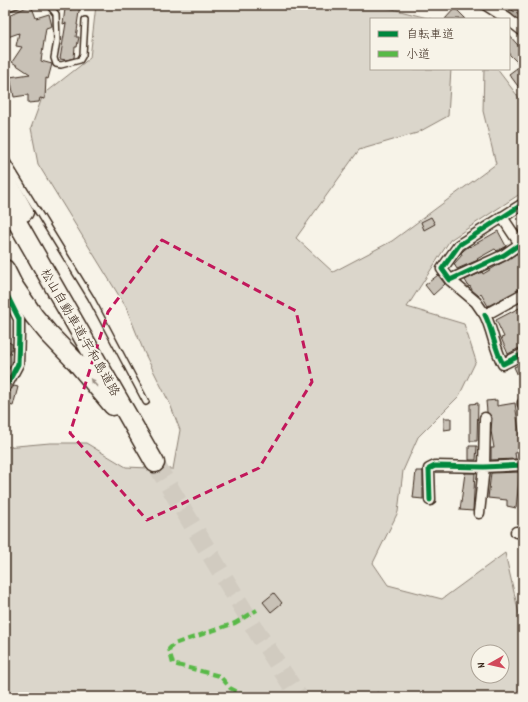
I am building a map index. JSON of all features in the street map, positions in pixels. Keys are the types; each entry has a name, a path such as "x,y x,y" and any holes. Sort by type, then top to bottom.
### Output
{"highway":[{"path":"5,178 59,274 92,351"},
{"name":"松山自動車道;宇和島道路","path":"5,201 155,463"},
{"path":"5,269 13,285 34,316 77,363 145,446"}],"street":[{"path":"486,5 506,18"},
{"path":"510,21 523,32"},
{"path":"523,204 459,245 442,269 450,280 476,302 485,315 492,333 497,354 502,364 523,354"},
{"path":"450,280 504,255 521,243 502,217"},
{"path":"5,291 20,319 18,364 5,387"},
{"path":"485,315 523,294"},
{"path":"479,513 484,466 485,418"},
{"path":"430,500 429,469 434,466 523,465"}],"lane":[{"path":"5,9 17,5"},
{"path":"49,5 56,14 57,41 54,58 56,64 61,65 80,60 83,55 85,20"},
{"path":"5,158 91,298 146,402"}],"highlighted area":[{"path":"162,240 296,311 312,382 259,468 147,520 70,433 108,312"}],"shaded area":[{"path":"96,5 368,5 381,6 427,18 370,18 370,70 451,70 448,116 417,133 359,150 296,238 333,272 392,241 496,164 483,111 484,70 498,70 523,103 523,192 450,240 407,307 464,324 476,361 459,396 418,437 403,471 398,512 373,563 388,585 442,599 505,553 519,614 523,615 523,697 387,697 377,692 372,697 5,697 5,447 50,443 86,443 126,467 173,469 180,430 170,404 144,352 126,307 38,164 31,128 43,95 90,58"},
{"path":"5,310 12,324 15,339 14,361 5,382"}],"building":[{"path":"31,5 36,18 49,14 52,26 46,28 41,61 52,64 48,79 46,78 45,99 40,98 39,102 28,103 28,95 14,97 10,77 30,74 12,62 22,47 16,46 19,33 5,38 5,17"},
{"path":"72,5 80,5 76,37 79,37 77,47 75,47 74,58 66,60 60,59 66,23 63,24 65,9 71,10"},
{"path":"505,5 523,5 523,10 519,15"},
{"path":"455,8 465,18 446,18"},
{"path":"510,36 523,51 523,57 517,62 510,55"},
{"path":"517,68 523,77 523,93 509,74"},
{"path":"431,217 435,224 424,230 421,222"},
{"path":"498,231 506,246 497,251 495,249 477,259 478,260 457,269 454,264 462,255 461,253 464,250"},
{"path":"523,250 523,288 488,306 481,294 479,296 472,290 465,280 482,272 483,274"},
{"path":"438,275 445,284 433,295 425,285"},
{"path":"523,306 523,343 519,344 521,347 508,354 501,338 504,337 496,320"},
{"path":"5,340 12,344 12,348 5,363"},
{"path":"523,363 523,386 514,367"},
{"path":"14,386 18,387 13,406 5,404 8,393"},
{"path":"497,400 497,406 515,403 522,452 515,453 516,459 491,460 491,448 494,448 491,431 492,418 487,412 486,401"},
{"path":"478,403 477,441 470,441 470,404"},
{"path":"444,418 451,418 451,429 444,430"},
{"path":"469,446 477,446 476,460 469,460"},
{"path":"416,471 423,471 423,499 413,498"},
{"path":"520,472 516,508 507,506 507,500 488,498 491,473"},
{"path":"465,473 475,473 473,511 460,510"},
{"path":"274,593 282,603 271,612 263,602"}],"waterway":[{"path":"500,5 522,22"}],"tunnel":[{"path":"155,463 260,637 299,697"}],"marked path":[{"path":"247,697 230,688 220,676 173,664 169,649 174,644 235,623 257,610"}],"cycle path":[{"path":"520,244 504,255 450,280 442,269 459,245 523,204"},
{"path":"5,291 19,319 18,364 5,387"},
{"path":"485,315 503,364 523,354"},
{"path":"430,500 429,469 435,466 484,467 523,465"}]}
